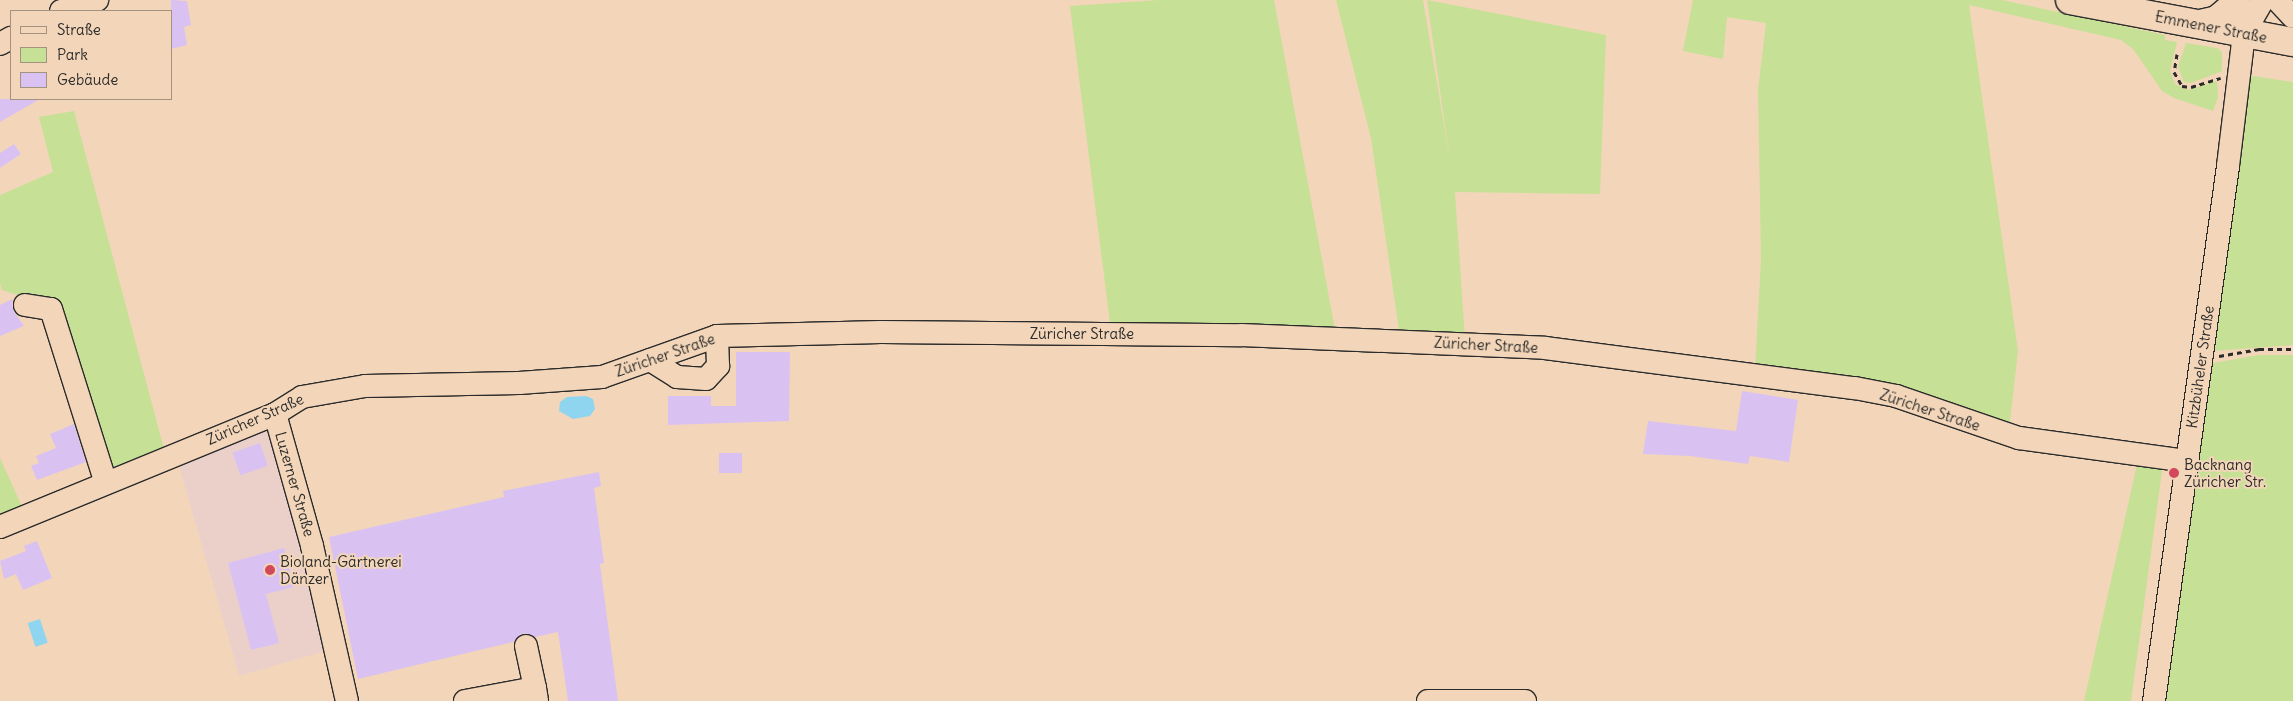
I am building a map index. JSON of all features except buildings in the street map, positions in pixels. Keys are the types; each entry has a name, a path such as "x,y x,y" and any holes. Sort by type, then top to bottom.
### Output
{"main road":[{"name":"Emmener Straße","path":"2070,0 2293,42"}],"street":[{"path":"64,10 97,0"},
{"path":"2191,23 2216,17 2236,0"},
{"path":"2239,0 2244,33"},
{"path":"2244,33 2263,0"},
{"path":"2277,0 2293,17"},
{"name":"Kitzbüheler Straße","path":"2154,701 2244,33"},
{"path":"25,305 51,310 106,483"},
{"name":"Züricher Straße","path":"0,527 275,414 302,397 330,390 602,377 717,336 881,332 1241,335 1545,348 1855,388 1896,396 2019,438 2187,461"},
{"path":"650,360 677,377 706,379 718,366 717,336"},
{"name":"Luzerner Straße","path":"275,414 312,546 347,701"},
{"path":"465,701 536,695 526,646"},
{"path":"1428,701 1525,701"}],"path":[{"path":"2177,54 2174,72 2182,86 2191,87 2216,77 2223,79"},
{"path":"2201,355 2293,349"}],"shaded area":[{"path":"269,428 332,649 239,676 176,455"}],"green space":[{"path":"1159,0 1274,0 1336,335 1111,331 1070,6"},
{"path":"1336,0 1423,0 1450,160 1427,0 1606,35 1600,194 1455,192 1465,339 1400,337 1371,138"},
{"path":"1693,0 2002,0 2165,35 2165,40 2177,42 2170,71 2175,84 2188,90 2217,81 2218,98 2213,111 2174,98 2162,91 2133,49 2121,40 1969,5 2018,351 2009,430 1755,370 1761,259 1758,90 1766,23 1727,17 1723,59 1683,51"},
{"path":"2186,43 2217,48 2222,52 2222,71 2191,83 2184,82 2178,67"},
{"path":"2246,75 2293,82 2293,345 2213,351"},
{"path":"74,111 164,449 107,472 57,308 2,290 0,283 0,195 53,172 39,117"},
{"path":"2259,355 2293,355 2293,701 2164,701 2210,369 2213,363"},
{"path":"0,458 24,511 0,520"},
{"path":"2138,460 2163,463 2131,701 2084,701"}],"water":[{"path":"586,396 593,399 595,409 590,416 573,419 559,411 560,402 567,397"},
{"path":"40,619 48,643 35,647 28,623"}],"place":[{"name":"Backnang Züricher Str.","path":"2174,473"},
{"name":"Bioland-Gärtnerei Dänzer","path":"270,570"}]}
